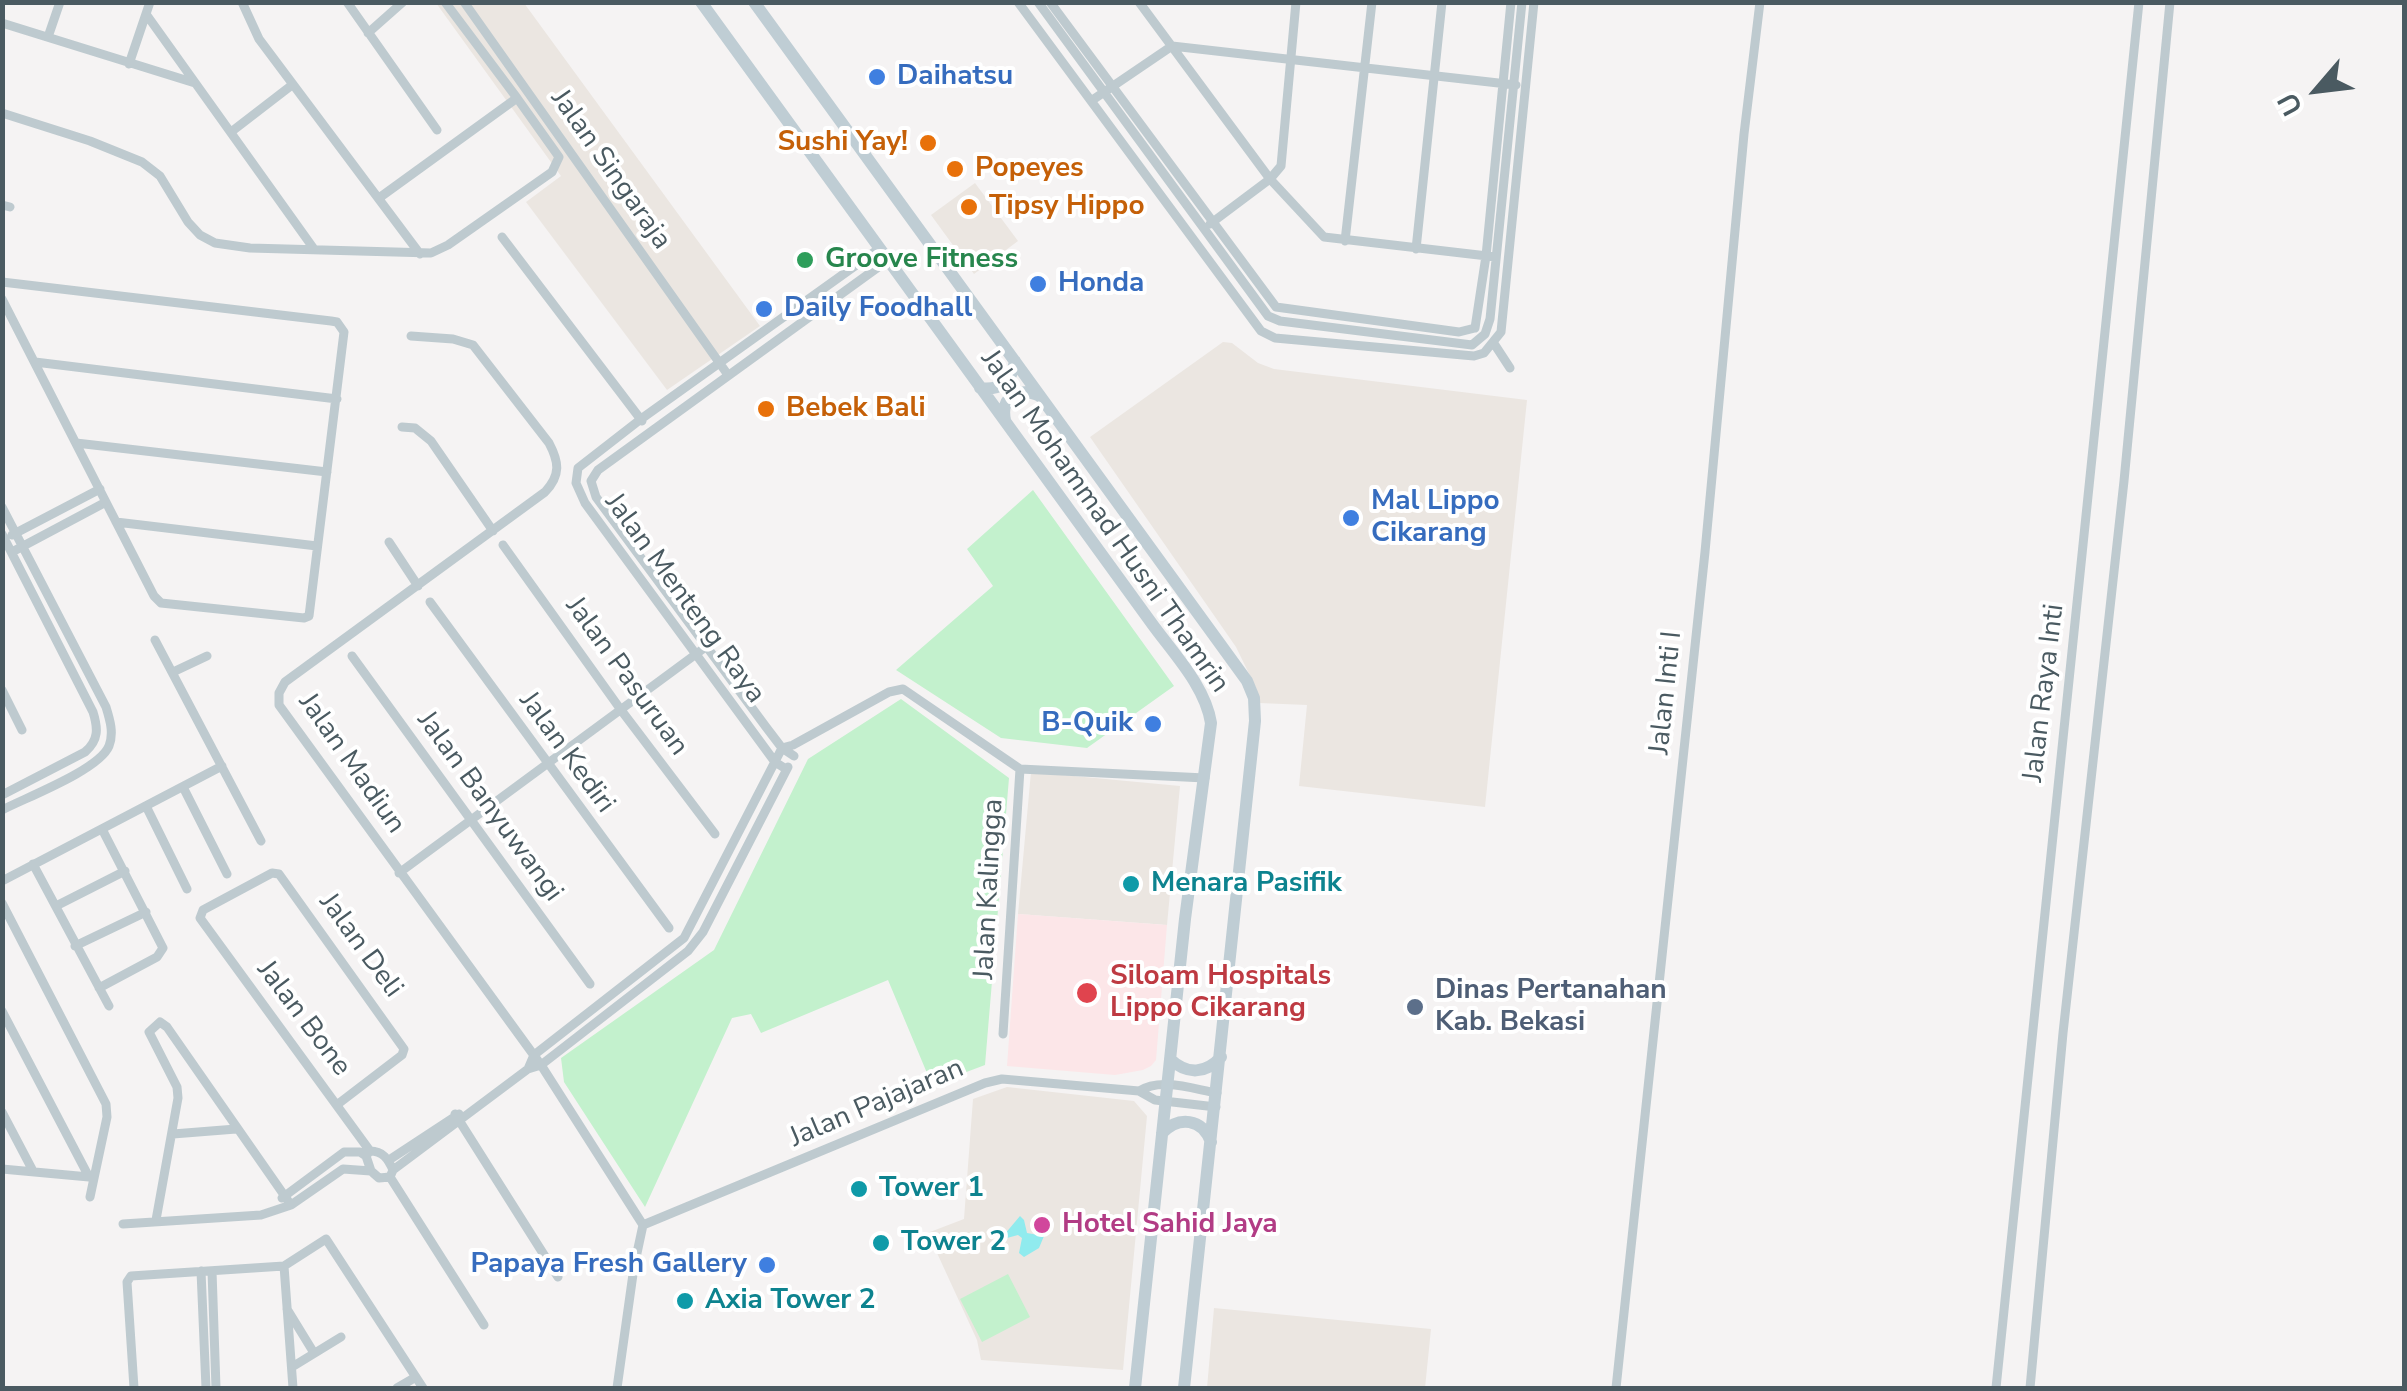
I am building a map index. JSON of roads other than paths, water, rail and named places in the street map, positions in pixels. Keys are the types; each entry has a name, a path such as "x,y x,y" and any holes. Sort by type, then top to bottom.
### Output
{"street":[{"path":"48,37 60,2"},
{"path":"242,2 248,21 292,85 420,254"},
{"path":"348,2 437,130"},
{"path":"368,33 403,2"},
{"path":"2,114 105,146 142,162 160,176 188,222 200,235 215,242 233,248 420,254 448,245 552,172 559,157 445,2"},
{"name":"Jalan Singaraja","path":"464,2 728,375"},
{"name":"Jalan Mohammad Husni Thamrin","path":"701,2 1202,694 1211,722 1135,1388"},
{"name":"Jalan Mohammad Husni Thamrin","path":"754,2 1247,681 1254,698 1255,721 1233,907 1217,1100 1184,1388"},
{"path":"1018,2 1261,331 1275,338 1474,356 1484,353 1501,332 1522,2"},
{"path":"1038,2 1109,89"},
{"path":"1050,2 1268,316 1280,321 1472,345 1485,334 1490,319 1502,83 1511,2"},
{"path":"1140,2 1270,179 1324,237 1491,257"},
{"path":"1192,238 1270,179 1281,166 1296,2"},
{"path":"1345,241 1372,2"},
{"path":"1416,249 1442,2"},
{"path":"1475,328 1512,162 1534,2"},
{"name":"Jalan Inti I","path":"1616,1388 1760,2"},
{"name":"Jalan Raya Inti","path":"1996,1388 2139,2"},
{"name":"Jalan Raya Inti","path":"2030,1388 2170,2"},
{"path":"129,64 148,8"},
{"path":"148,8 196,84 314,249"},
{"path":"2,23 196,84"},
{"path":"1091,101 1172,46 1516,85"},
{"path":"231,132 292,85"},
{"path":"380,198 517,98"},
{"path":"1208,225 1276,308 1459,332 1475,328 1494,343 1510,368"},
{"path":"502,237 650,432"},
{"name":"Jalan Menteng Raya","path":"786,769 775,762 585,504 576,483 578,468 718,362 884,255"},
{"name":"Jalan Menteng Raya","path":"791,748 707,646 596,497 591,482 598,470 884,255"},
{"path":"2,282 337,322 344,332 311,610 304,618 162,603 154,596 2,299"},
{"name":"Jalan Madiun","path":"411,336 453,339 473,345 549,443 558,468 546,492 286,682 278,699 282,713 541,1065 643,1225"},
{"path":"980,388 1000,387 1014,371 1015,361"},
{"path":"35,362 336,399"},
{"path":"1006,422 1003,411 1007,399 1016,392 1040,396"},
{"path":"402,427 415,428 431,440 493,531"},
{"path":"76,443 327,472"},
{"path":"2,795 85,752 95,741 98,728 94,712 4,537 100,489"},
{"path":"12,552 106,502"},
{"path":"2,506 111,723 110,740 100,759 2,810"},
{"path":"116,522 317,546"},
{"path":"388,542 418,586"},
{"name":"Jalan Pasuruan","path":"503,545 620,710 715,834"},
{"name":"Jalan Kediri","path":"430,602 668,928"},
{"path":"155,640 261,840"},
{"path":"400,873 707,646"},
{"path":"173,672 207,656"},
{"name":"Jalan Banyuwangi","path":"352,656 590,984"},
{"name":"Jalan Kalingga","path":"791,748 889,692 903,689 1020,768 1003,1034"},
{"path":"2,690 7,709 22,730"},
{"path":"528,1069 534,1056 684,938 775,762 791,748"},
{"path":"123,1224 261,1215 291,1205 343,1168 371,1171 379,1178 528,1069 541,1065 696,943 786,769 791,748"},
{"path":"2,881 222,766"},
{"path":"1020,768 1205,778"},
{"path":"182,787 227,874"},
{"path":"146,806 188,888"},
{"path":"99,988 160,955 163,948 102,829"},
{"path":"34,864 109,1006"},
{"path":"56,906 125,871"},
{"name":"Jalan Deli","path":"201,915 203,910 272,873 279,874 402,1042 402,1055 338,1104"},
{"path":"2,903 106,1104 107,1117 90,1196"},
{"path":"75,946 146,912"},
{"name":"Jalan Bone","path":"201,915 338,1104 368,1153"},
{"path":"2,1011 91,1178"},
{"path":"156,1220 178,1093 150,1034 156,1023 166,1027 291,1205"},
{"path":"1170,1059 1186,1070 1196,1071 1206,1069 1221,1057"},
{"name":"Jalan Pajajaran","path":"643,1225 1002,1079 1139,1091 1165,1102 1217,1100"},
{"name":"Jalan Pajajaran","path":"1139,1091 1146,1086 1167,1084 1217,1100"},
{"path":"2,1112 33,1171"},
{"path":"458,1118 558,1277"},
{"path":"1162,1133 1180,1121 1191,1122 1208,1134 1212,1144"},
{"path":"173,1134 236,1128"},
{"path":"277,1210 284,1194 344,1152 383,1154 484,1325"},
{"path":"368,1153 371,1171"},
{"path":"2,1169 91,1178"},
{"path":"617,1388 643,1225"},
{"path":"134,1388 128,1278 284,1266 328,1240 424,1388"},
{"path":"284,1266 293,1388"},
{"path":"206,1388 207,1271"},
{"path":"207,1271 216,1388"},
{"path":"285,1307 314,1353"},
{"path":"292,1368 340,1336"},
{"path":"397,1388 416,1377"}],"water":[{"path":"1020,1216 1027,1233 1044,1236 1039,1248 1024,1257 1019,1253 1022,1238 1004,1235"}],"place":[{"name":"Daihatsu","path":"877,77"},
{"name":"Sushi Yay!","path":"928,143"},
{"name":"Popeyes","path":"955,169"},
{"name":"Tipsy Hippo","path":"969,207"},
{"name":"Groove Fitness","path":"805,260"},
{"name":"Honda","path":"1038,284"},
{"name":"Daily Foodhall","path":"764,309"},
{"name":"Bebek Bali","path":"766,409"},
{"name":"Mal Lippo Cikarang","path":"1351,518"},
{"name":"B-Quik","path":"1153,724"},
{"name":"Menara Pasifik","path":"1131,884"},
{"name":"Siloam Hospitals Lippo Cikarang","path":"1087,993"},
{"name":"Dinas Pertanahan Kab. Bekasi","path":"1415,1007"},
{"name":"Tower 1","path":"859,1189"},
{"name":"Hotel Sahid Jaya","path":"1042,1225"},
{"name":"Tower 2","path":"881,1243"},
{"name":"Papaya Fresh Gallery","path":"767,1265"},
{"name":"Axia Tower 2","path":"685,1301"}]}
